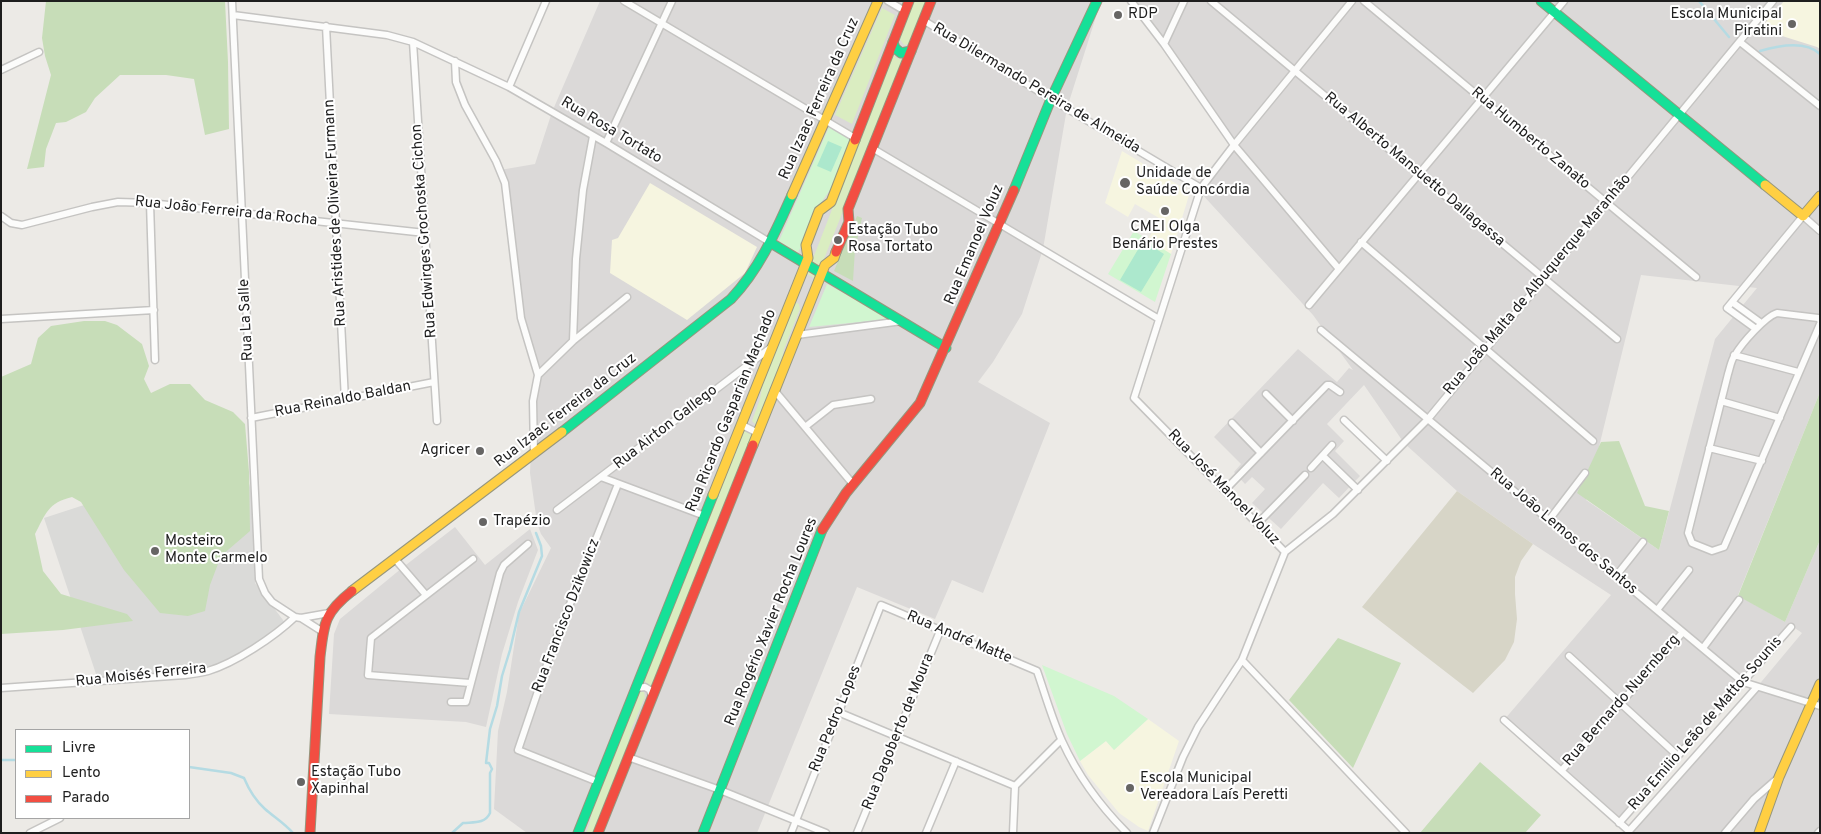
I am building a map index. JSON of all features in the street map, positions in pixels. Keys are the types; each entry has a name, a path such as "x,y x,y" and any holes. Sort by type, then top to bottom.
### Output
{"street":[{"name":"Rua La Salle","path":"232,1 260,579 265,593 272,602 323,632"},
{"path":"509,87 546,1"},
{"path":"624,1 856,138"},
{"path":"606,143 672,1"},
{"name":"Rua Izaac Ferreira da Cruz","path":"310,833 320,657 323,632 329,613 340,600 534,454 731,299 757,269 771,243 878,1"},
{"path":"888,1 905,11"},
{"name":"Rua Ricardo Gasparian Machado","path":"578,833 806,264 808,258 806,245 812,228 819,212 831,202 909,1"},
{"name":"Rua Ricardo Gasparian Machado","path":"598,833 824,265 834,258 849,222 848,209 930,1"},
{"name":"Rua Emanoel Voluz","path":"852,483 908,421 920,403 1000,224 1051,99 1096,1"},
{"path":"1132,1 1234,145 1339,269"},
{"path":"1164,44 1184,1"},
{"name":"Rua Alberto Mansuetto Dallagassa","path":"1211,1 1617,339"},
{"name":"Rua José Manoel Voluz","path":"1153,833 1183,757 1198,727 1242,660 1286,552 1134,398 1201,188 1352,1"},
{"name":"Rua Humberto Zanato","path":"1364,1 1696,277"},
{"path":"1541,1 1820,231"},
{"path":"1309,305 1564,1"},
{"name":"Rua João Malta de Albuquerque Maranhão","path":"1286,552 1333,514 1428,419 1773,1"},
{"name":"Rua Rosa Tortato","path":"233,15 387,35 413,42 455,61 509,87 606,143 946,348"},
{"name":"Rua Dilermando Pereira de Almeida","path":"923,20 1201,188"},
{"name":"Rua Aristides de Oliveira Furmann","path":"326,26 345,400"},
{"name":"Rua Edwirges Grochoska Cichon","path":"413,42 437,421"},
{"path":"893,42 895,48 901,53 910,51"},
{"path":"1740,42 1820,106"},
{"path":"1,70 39,52"},
{"path":"455,61 456,82 465,105 496,162 505,183 521,318 538,375 533,401 534,454"},
{"path":"573,341 576,259 582,190 593,136"},
{"path":"872,148 1159,319"},
{"path":"1756,329 1727,308 1820,196"},
{"name":"Rua João Ferreira da Rocha","path":"1,216 11,224 22,224 92,206 118,202 150,203 425,233"},
{"path":"150,203 155,360"},
{"path":"1362,242 1593,441"},
{"path":"794,294 809,304"},
{"path":"538,375 573,341 627,297"},
{"path":"1732,302 1761,324"},
{"path":"1,319 154,310"},
{"path":"1820,320 1818,318 1773,314 1756,329 1734,356 1688,533 1692,543 1712,551 1724,547 1820,324"},
{"path":"797,335 902,321"},
{"name":"Rua João Lemos dos Santos","path":"1321,330 1744,682 1816,704"},
{"name":"Rua Airton Gallego","path":"557,510 774,345"},
{"path":"1734,356 1798,372"},
{"name":"Rua Reinaldo Baldan","path":"251,418 434,382"},
{"path":"1225,490 1328,385 1340,392"},
{"path":"774,390 852,483"},
{"path":"1266,394 1293,421"},
{"path":"805,427 833,405 871,399"},
{"path":"1721,401 1780,418"},
{"path":"1344,420 1387,461"},
{"path":"1232,423 1261,453"},
{"path":"742,425 758,433"},
{"path":"1311,468 1332,446"},
{"path":"1709,448 1762,461"},
{"path":"1323,456 1358,490"},
{"path":"1549,520 1585,473"},
{"path":"1258,524 1305,475"},
{"path":"602,477 705,516"},
{"name":"Rua Rogério Xavier Rocha Loures","path":"703,833 824,525 836,504 852,483"},
{"name":"Rua Francisco Dzikowicz","path":"598,782 518,750 554,644 618,484"},
{"path":"1616,576 1643,542"},
{"path":"451,702 466,702 500,574 504,565 528,544"},
{"path":"395,559 426,595"},
{"path":"470,682 368,675 371,638 474,559"},
{"path":"1657,610 1689,570"},
{"path":"1703,648 1739,600"},
{"name":"Rua André Matte","path":"881,605 1037,671 1062,740"},
{"name":"Rua Pedro Lopes","path":"791,833 881,605"},
{"path":"298,618 329,613"},
{"name":"Rua Moisés Ferreira","path":"1,688 185,675 207,671 230,662 298,618"},
{"name":"Rua Emilio Leão de Mattos Sounis","path":"1757,687 1629,831 1619,823 1790,627"},
{"name":"Rua Dagoberto de Moura","path":"857,833 940,631"},
{"name":"Rua Bernardo Nuernberg","path":"1562,770 1683,632"},
{"path":"1569,656 1678,756"},
{"path":"1242,660 1406,833"},
{"path":"1759,833 1779,777 1816,704 1820,684"},
{"path":"636,688 644,687 650,690 652,698"},
{"path":"838,712 1015,786"},
{"path":"1504,720 1619,823"},
{"path":"1704,727 1714,736"},
{"path":"1012,833 1015,786 1062,740 1079,774 1106,811 1127,833"},
{"path":"628,757 720,790 826,833"},
{"path":"926,833 956,761"},
{"path":"1725,833 1754,800 1779,777"},
{"path":"30,833 58,819"}],"shaded area":[{"path":"600,1 1101,1 1067,108 1043,249 1022,314 993,362 978,382 1050,423 983,593 952,580 935,619 857,587 757,833 527,833 494,809 498,731 507,692 519,614 551,548 541,534 537,523 530,473 533,401 538,375 521,318 505,183 500,170 535,164 552,112"},
{"path":"1131,1 1820,1 1820,392 1738,595 1785,622 1820,540 1820,833 1631,833 1802,633 1792,626 1619,823 1504,720 1611,595 1457,491 1404,443 1364,385 1327,424 1344,441 1335,451 1360,476 1339,498 1323,483 1281,529 1252,503 1265,489 1252,477 1245,484 1234,472 1241,464 1214,437 1298,349 1337,382 1349,368 1353,370 1313,315 1200,192 1234,145","holes":["1641,275 1757,288 1715,339 1659,550 1586,500"]},
{"name":"Escola Municipal Piratini","path":"1784,1 1820,1 1820,49 1760,29"},
{"name":"CMEI Olga Benário Prestes","path":"1122,151 1190,192 1171,254 1148,240 1159,218 1135,204 1128,217 1105,203"},
{"path":"650,183 757,247 745,273 687,320 610,273 612,240 618,238"},
{"name":"Mosteiro Monte Carmelo","path":"241,454 254,502 255,583 286,624 225,662 191,671 97,677 44,518"},
{"path":"1457,491 1533,544 1521,561 1515,577 1517,619 1514,642 1505,660 1473,693 1362,607"},
{"path":"455,527 485,565 530,529 538,550 518,602 502,654 486,727 466,722 329,714 334,634 340,619"},
{"name":"Escola Municipal Vereadora Laís Peretti","path":"1148,719 1179,741 1148,831 1119,813 1088,775 1080,761 1106,741 1114,750"}],"green space":[{"path":"46,1 225,1 229,129 205,135 194,79 166,75 120,75 95,98 86,112 66,122 56,123 46,149 44,167 27,169 51,75 42,38"},
{"path":"913,1 927,1 910,44 904,45 899,38"},
{"path":"882,8 895,15 852,124 835,115"},
{"path":"893,52 896,58 904,58 816,279 807,274"},
{"path":"829,127 851,139 833,186 815,211 798,253 779,241"},
{"path":"828,141 842,147 831,172 817,166"},
{"path":"857,216 862,218 855,249 853,281 834,271"},
{"path":"1134,231 1171,254 1155,302 1108,274"},
{"path":"1143,241 1164,254 1141,292 1120,280"},
{"path":"827,284 891,319 809,327"},
{"path":"795,302 799,304 800,309 784,349 781,368 756,425 752,421 760,399 763,381"},
{"path":"84,321 105,321 117,325 142,344 149,366 144,379 151,393 170,384 190,384 205,400 233,412 245,424 249,472 250,531 221,556 210,585 205,611 188,616 160,613 124,570 81,502 72,497 64,499 49,510 35,534 43,571 61,594 127,614 133,621 63,630 1,634 1,377 31,364 38,338 51,326"},
{"path":"1820,392 1820,540 1785,622 1738,596"},
{"path":"744,430 753,434 653,685 647,685 644,679"},
{"path":"1619,441 1645,506 1669,511 1659,550 1577,493 1601,442"},
{"path":"1338,638 1401,663 1353,768 1289,700"},
{"path":"1042,665 1114,696 1148,719 1114,750 1106,741 1080,761 1067,734"},
{"path":"639,691 644,692 645,697 631,730 627,749 594,833 586,833 593,806"},
{"path":"1480,762 1541,815 1525,833 1420,833"}],"waterway":[{"path":"1699,1 1729,37"},
{"path":"1760,51 1791,45 1807,47 1820,54"},
{"path":"452,833 463,823 482,821 490,813 490,773 492,769 489,763 486,763 490,729 519,612 542,556 541,546 536,533"},
{"path":"1,760 15,760"},
{"path":"190,767 231,773 244,778 258,802 293,833"}],"traffic: fast":[{"path":"1014,190 1051,99 1097,1"},
{"path":"1541,1 1765,185"},
{"path":"893,42 895,48 901,53 911,51"},
{"path":"562,432 731,299 759,262 792,195"},
{"path":"771,243 946,348"},
{"path":"578,833 713,495"},
{"path":"703,833 822,530"}],"traffic: slow":[{"path":"792,195 878,1"},
{"path":"713,495 808,258 806,245 819,211 831,202 855,140"},
{"path":"1765,185 1803,216 1820,196"},
{"path":"753,445 825,265 834,258 836,252"},
{"path":"352,591 562,432"},
{"path":"1759,833 1779,777 1820,684"}],"traffic: jam":[{"path":"855,140 909,1"},
{"path":"836,252 849,222 848,209 931,1"},
{"path":"822,530 846,493 920,403 1014,190"},
{"path":"598,833 753,445"},
{"path":"310,833 320,657 324,627 336,606 352,591"}],"place":[{"name":"RDP","path":"1118,15"},
{"name":"Escola Municipal Piratini","path":"1792,24"},
{"name":"Unidade de Saúde Concórdia","path":"1125,183"},
{"name":"CMEI Olga Benário Prestes","path":"1165,211"},
{"name":"Estação Tubo Rosa Tortato","path":"838,240"},
{"name":"Agricer","path":"480,451"},
{"name":"Trapézio","path":"483,522"},
{"name":"Mosteiro Monte Carmelo","path":"155,551"},
{"name":"Estação Tubo Xapinhal","path":"301,782"},
{"name":"Escola Municipal Vereadora Laís Peretti","path":"1130,788"}]}
